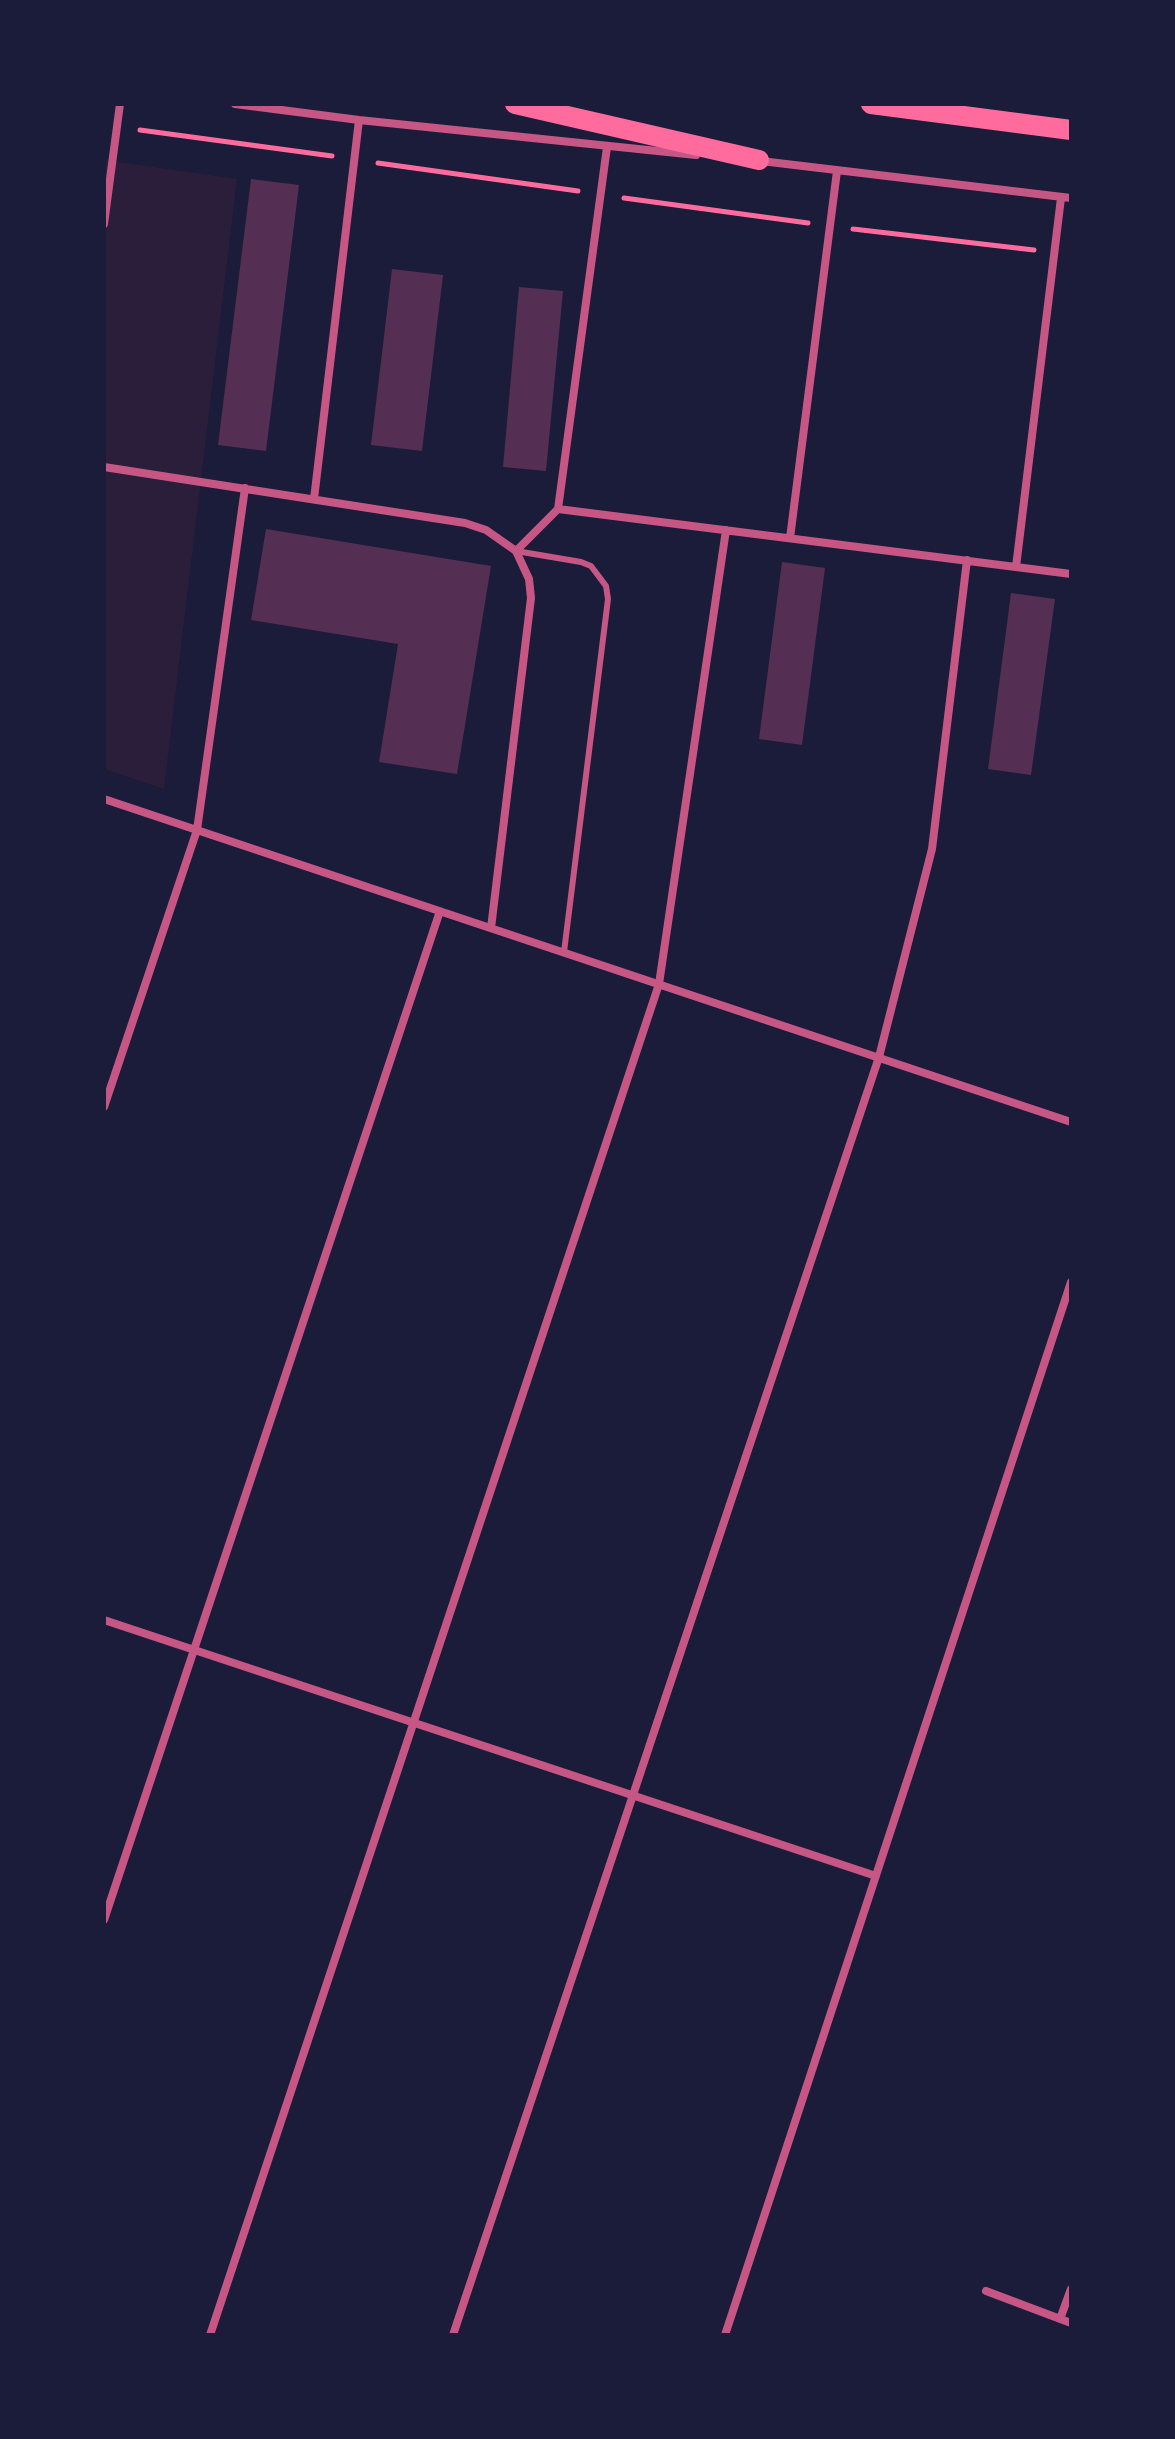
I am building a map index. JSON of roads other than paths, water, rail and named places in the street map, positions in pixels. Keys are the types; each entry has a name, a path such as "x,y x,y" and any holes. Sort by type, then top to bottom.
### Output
{"main road":[{"path":"515,104 759,160"},
{"path":"871,104 1071,130"}],"street":[{"path":"104,224 120,104"},
{"path":"235,104 607,147 759,160 1071,200"},
{"path":"314,499 359,120"},
{"path":"516,551 558,509 607,147"},
{"path":"790,538 837,171"},
{"path":"1016,567 1061,198"},
{"path":"104,467 465,523 486,530 516,551 529,579 531,598 491,928"},
{"path":"104,1107 197,830 245,488"},
{"path":"558,509 1071,574"},
{"path":"210,2335 659,984 726,530"},
{"path":"453,2335 879,1057 932,849 967,560"},
{"path":"104,799 1071,1122"},
{"path":"104,1920 440,911"},
{"path":"725,2335 1071,1282"},
{"path":"104,1620 876,1876"},
{"path":"1060,2319 1071,2289"},
{"path":"986,2291 1071,2323"}],"lane":[{"path":"516,551 581,562 600,575 608,599 564,952"}]}
